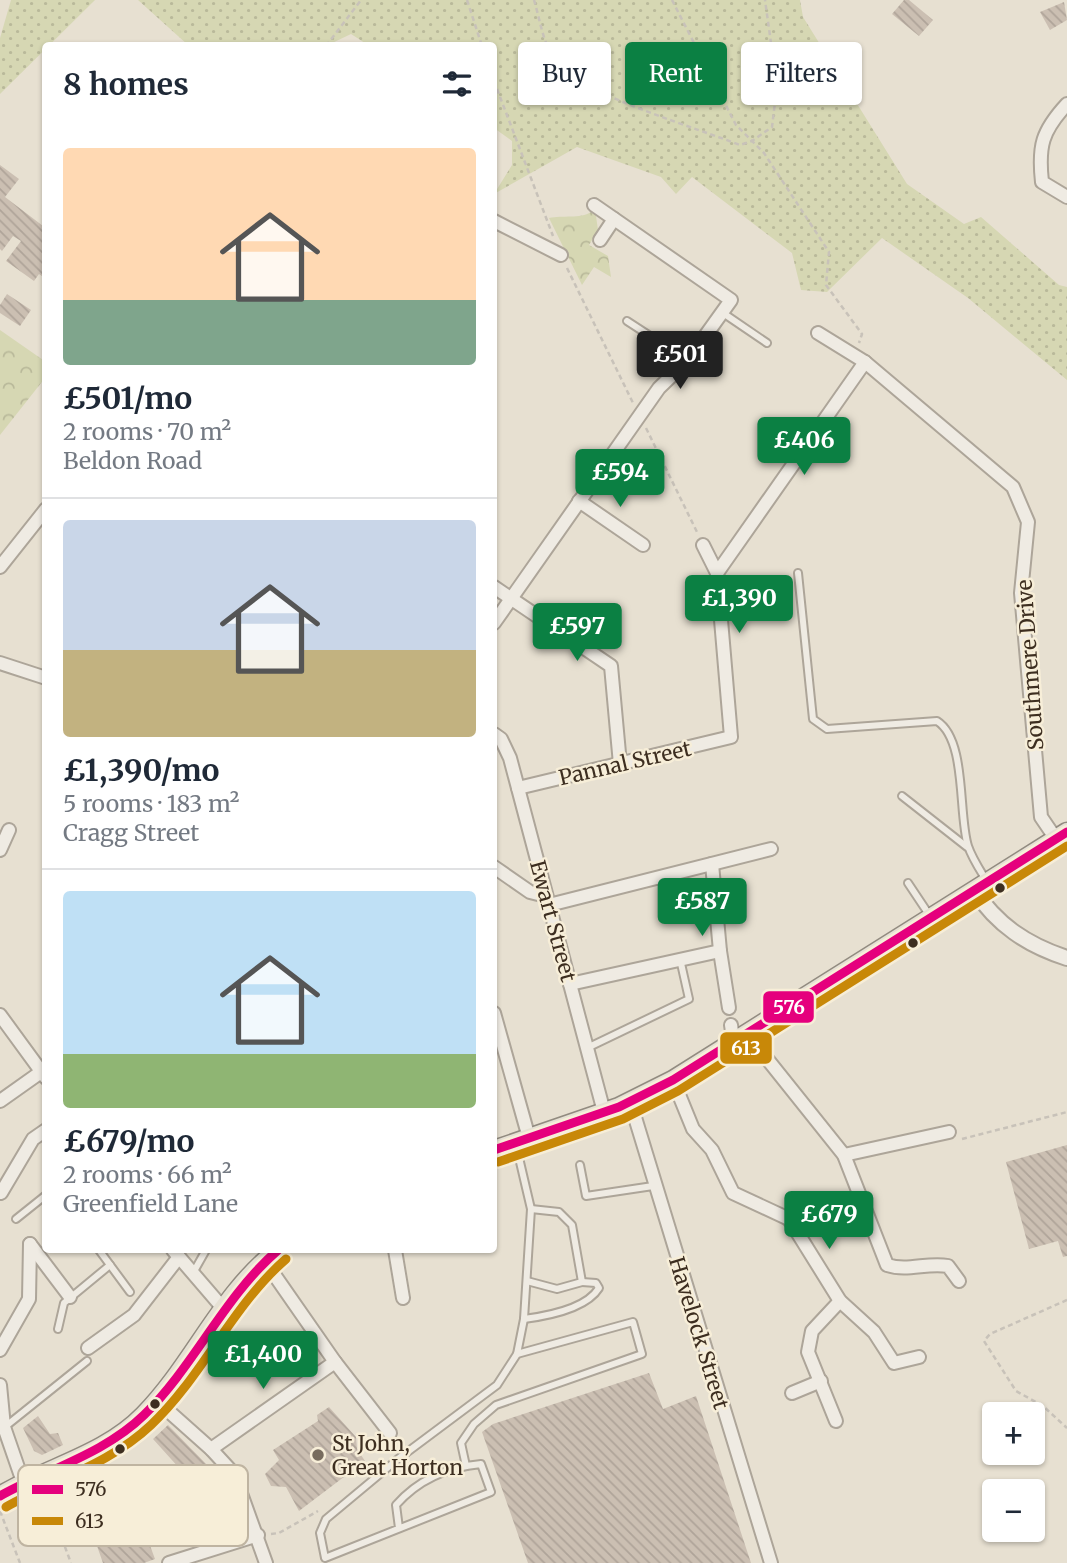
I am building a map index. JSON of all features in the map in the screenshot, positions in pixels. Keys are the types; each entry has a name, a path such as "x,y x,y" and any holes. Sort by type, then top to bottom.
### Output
{"main road":[{"path":"497,1149 604,1112 673,1080 741,1040 1062,835"},
{"path":"61,1465 108,1445 144,1415 222,1307 271,1255"},
{"path":"0,1496 18,1485"}],"street":[{"path":"1067,104 1053,119 1039,152 1042,182 1067,197"},
{"path":"497,618 659,388 688,360 731,300 594,205"},
{"path":"600,240 614,219"},
{"path":"497,223 561,255"},
{"name":"Southmere Drive","path":"818,333 859,359 1013,488 1028,522 1021,593 1041,817 1062,835"},
{"path":"703,545 717,573 859,359"},
{"path":"579,501 643,545"},
{"path":"0,567 42,514"},
{"name":"Pannal Street","path":"518,788 731,737 717,573"},
{"path":"497,589 611,666 620,764"},
{"path":"0,663 42,677"},
{"name":"Ewart Street","path":"497,736 510,758 604,1112"},
{"path":"0,850 9,830"},
{"path":"497,869 530,892 548,900 771,849"},
{"path":"712,864 720,951 729,1008"},
{"path":"981,886 989,913 1012,933 1067,958"},
{"path":"570,984 720,951"},
{"path":"0,1015 42,1074"},
{"path":"732,1025 741,1040 845,1155 887,1265 902,1270 938,1264 948,1266 959,1281"},
{"path":"497,1027 522,1141"},
{"path":"0,1101 42,1076"},
{"path":"673,1080 693,1129 712,1150 733,1193 789,1219 840,1300 874,1332 894,1363 919,1357"},
{"name":"Havelock Street","path":"630,1101 653,1186 771,1563"},
{"path":"845,1155 949,1132"},
{"path":"1,1193 33,1139 42,1133"},
{"path":"789,1219 821,1203"},
{"path":"0,1350 29,1299 30,1244 70,1297"},
{"path":"87,1355 134,1315 176,1253 222,1307"},
{"path":"396,1253 403,1298"},
{"path":"271,1255 335,1362 390,1433"},
{"path":"836,1421 808,1352 812,1331 840,1300"},
{"path":"211,1448 335,1362"},
{"path":"792,1393 821,1381"},
{"path":"0,1385 4,1427 18,1468"},
{"path":"156,1400 211,1448 226,1465"},
{"path":"248,1510 267,1563"},
{"path":"248,1538 258,1535"},
{"path":"169,1563 223,1546"}],"lane":[{"path":"722,312 767,343"},
{"path":"627,321 688,360"},
{"path":"798,573 813,719 827,729 937,721 946,726 955,746 968,849 981,886"},
{"path":"902,796 968,849"},
{"path":"908,883 932,918"},
{"path":"587,1048 688,999 680,959"},
{"path":"399,1528 396,1505 411,1488 466,1466 481,1464 491,1492 325,1558 321,1543 321,1526 335,1510 496,1385 517,1354 524,1319 531,1209 522,1141"},
{"path":"580,1166 586,1196 653,1186"},
{"path":"16,1219 42,1198"},
{"path":"531,1209 559,1212 572,1224 582,1282"},
{"path":"101,1253 130,1292"},
{"path":"192,1273 204,1253"},
{"path":"58,1329 64,1303 110,1265"},
{"path":"524,1319 546,1316 594,1295 599,1287 596,1283 582,1282 556,1289 527,1281"},
{"path":"466,1466 461,1443 474,1424 496,1405 642,1354 634,1322 517,1354"},
{"path":"4,1427 87,1355"}],"path":[{"path":"329,42 361,0"},
{"path":"467,0 481,42"},
{"path":"534,0 547,47 562,69 597,90 740,145 752,141 772,127 777,86 765,0"},
{"path":"672,0 736,125 764,153 829,253 826,285 862,334 859,359"},
{"path":"497,88 561,255 703,545"},
{"path":"949,1132 952,1141 1067,1112"},
{"path":"1067,1300 990,1334 984,1341 1016,1391 1043,1406 1067,1428"},
{"path":"258,1535 279,1533 323,1508 335,1510"},
{"path":"0,1511 20,1563"},
{"path":"65,1546 71,1563"}],"green space":[{"path":"11,0 95,0 53,42 42,42 42,52 0,94 0,38"},
{"path":"138,0 800,0 803,17 819,42 741,42 741,105 858,105 907,184 964,224 981,217 1059,285 1067,287 1067,380 968,298 882,238 827,292 801,290 792,253 692,177 676,194 661,177 577,147 497,192 512,165 512,141 497,130 497,42 363,42 351,34 334,42 185,42"},
{"path":"591,212 596,216 598,230 589,245 608,256 611,277 594,267 582,285 549,218"},
{"path":"0,330 42,359 42,382 0,435"}],"building":[{"path":"904,0 909,0 933,20 919,36 892,14"},
{"path":"1064,2 1067,20 1050,30 1040,12"},
{"path":"0,165 19,179 5,197 42,225 42,276 39,274 34,281 6,261 21,241 13,236 2,251"},
{"path":"7,294 31,310 20,326 0,313 0,305"},
{"path":"1067,1145 1067,1256 1063,1257 1058,1241 1029,1249 1006,1162"},
{"path":"649,1373 663,1409 696,1396 751,1563 528,1563 482,1432 493,1424"},
{"name":"St John, Great Horton","path":"329,1407 356,1437 357,1449 365,1461 299,1511 286,1487 271,1486 265,1474 279,1460 273,1450 318,1421 317,1415"},
{"path":"38,1416 50,1434 58,1433 63,1445 42,1455 34,1451 23,1428"},
{"path":"168,1425 207,1465 176,1465 153,1439"},
{"path":"97,1546 150,1546 155,1559 144,1563 103,1563"}],"transit line":[{"name":"576","path":"497,1149 619,1107 673,1080 1067,832"},
{"name":"613","path":"498,1162 623,1119 678,1091 1067,846"},
{"name":"576","path":"64,1465 94,1451 144,1415 179,1375 241,1289 275,1253"},
{"name":"613","path":"92,1465 135,1439 169,1406 249,1298 286,1259"},
{"name":"576","path":"0,1496 18,1486"},
{"name":"613","path":"6,1507 18,1500"}],"place":[{"name":"St John, Great Horton","path":"318,1455"}]}
